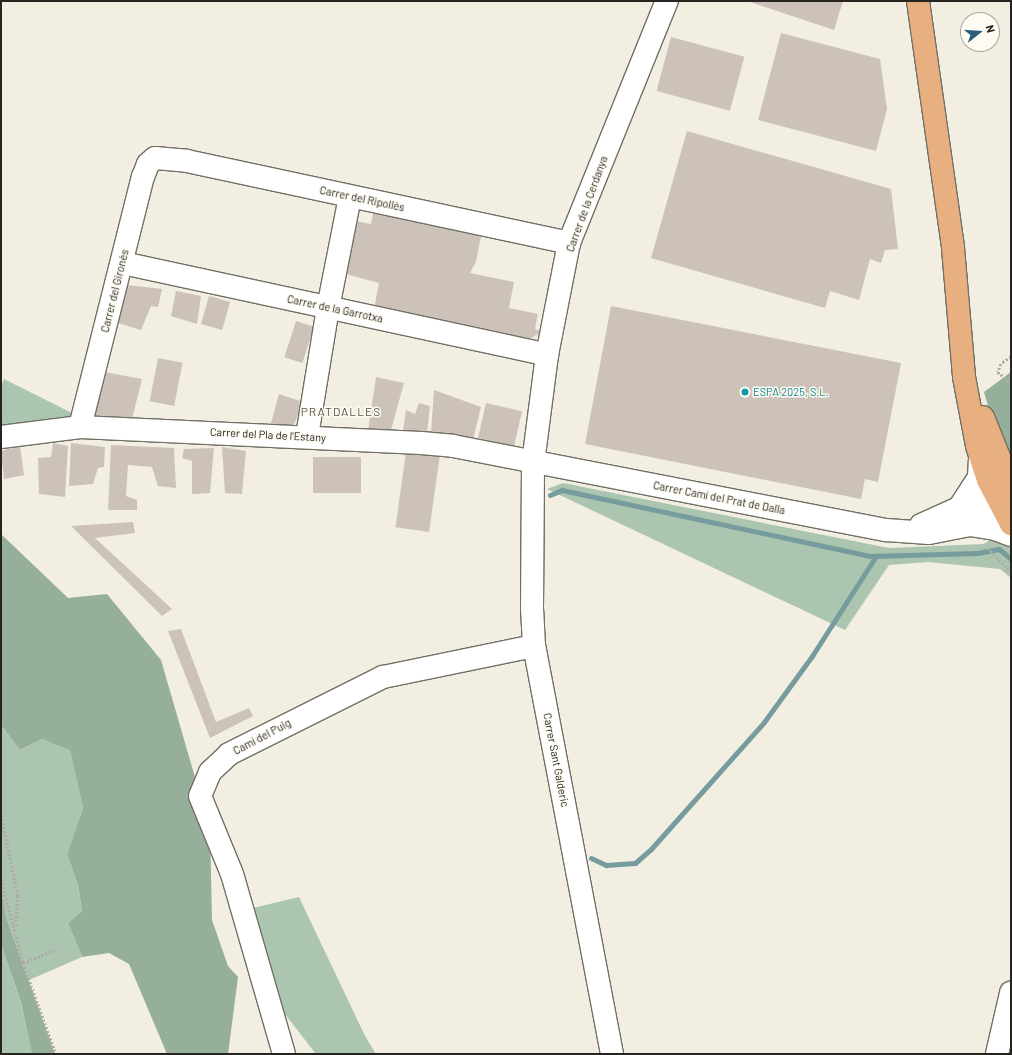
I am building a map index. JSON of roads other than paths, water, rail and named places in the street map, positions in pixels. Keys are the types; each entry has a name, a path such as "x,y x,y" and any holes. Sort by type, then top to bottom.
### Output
{"main road":[{"path":"918,1 927,54 962,334 964,377 980,456 1007,500 1011,524"},
{"path":"927,54 928,1"},
{"path":"962,334 986,426"}],"street":[{"name":"Carrer de la Cerdanya","path":"533,464 547,355 570,243 667,1"},
{"name":"Carrer del Ripollès","path":"155,158 187,161 570,243"},
{"name":"Carrer del Gironès","path":"80,427 123,263 143,177 148,164 155,158"},
{"path":"307,436 328,308 350,196"},
{"name":"Carrer de la Garrotxa","path":"123,263 547,355"},
{"path":"964,516 1007,500 987,448 986,426"},
{"name":"Carrer del Pla de l'Estany","path":"1,437 80,427 307,436 453,446 533,464"},
{"path":"964,516 979,477 980,456"},
{"name":"Carrer Camí del Prat de Dalla","path":"533,464 886,530 906,531 964,516"},
{"name":"Carrer Sant Galderic","path":"533,464 532,609 534,646 612,1054"},
{"path":"964,516 1011,535"},
{"name":"Camí del Puig","path":"284,1054 232,874 200,796 210,772 229,754 383,677 534,646"},
{"path":"997,1054 1011,993"}],"waterway":[{"path":"550,495 562,490 870,556 978,553 999,549 1011,559"},
{"path":"591,858 606,865 635,863 651,849 764,722 812,656 876,556"}],"place":[{"name":"ESPA 2025, S.L.","path":"745,392"}],"district":[{"name":"PRATDALLES","path":"341,412"}]}
